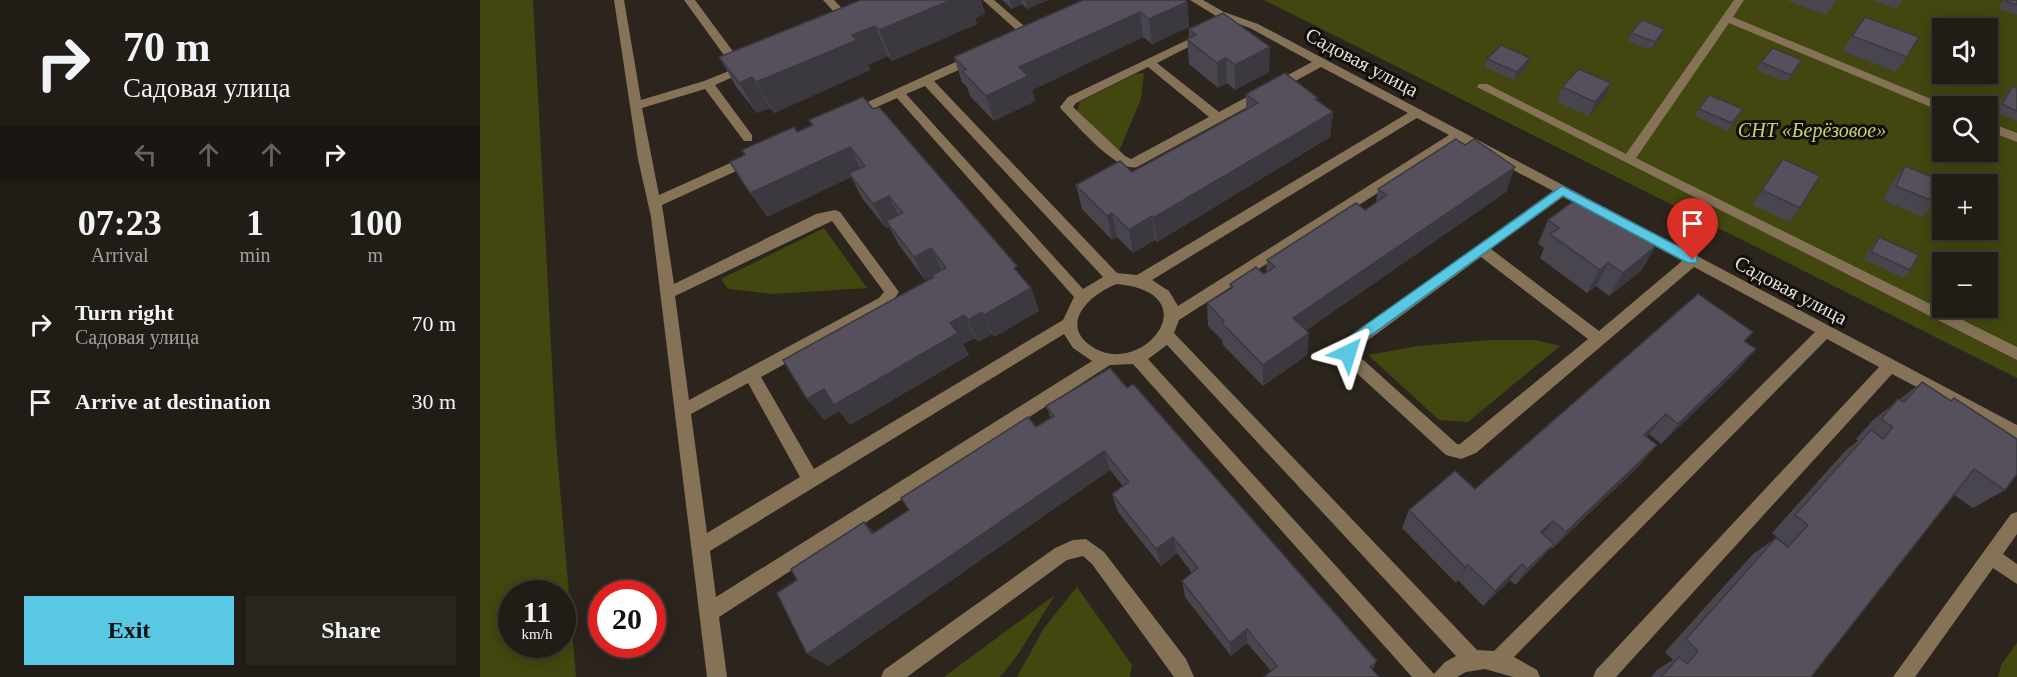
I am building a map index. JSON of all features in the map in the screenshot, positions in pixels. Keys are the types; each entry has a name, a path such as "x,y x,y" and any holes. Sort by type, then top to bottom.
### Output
{"street":[{"path":"618,0 635,106 655,202 717,677"},
{"path":"689,0 741,70"},
{"path":"828,0 851,24"},
{"path":"988,0 1027,35"},
{"name":"Садовая улица","path":"1195,0 1254,26 2017,433"},
{"path":"1628,160 1739,0"},
{"path":"1726,18 1932,103"},
{"path":"1236,20 1072,100 1066,107 1125,163 1138,162 1322,62"},
{"path":"835,121 987,53"},
{"path":"635,106 708,84 763,61"},
{"path":"1149,62 1218,118"},
{"path":"926,80 1114,279"},
{"path":"708,84 748,138"},
{"path":"1483,87 2017,354"},
{"path":"899,93 1082,297"},
{"path":"1141,280 1417,113"},
{"path":"1998,130 2017,138"},
{"path":"1172,317 1459,135"},
{"path":"655,202 761,154"},
{"path":"1562,190 1348,345 1348,353 1355,362 1452,450 1461,452 1470,448 1693,260"},
{"path":"668,293 821,218 835,215 892,292 890,298 682,411"},
{"path":"1481,249 1599,339"},
{"path":"1114,279 1141,280 1162,292 1170,304 1172,317 1166,334 1158,344 1136,356 1107,359 1091,353 1078,344 1071,322 1076,303 1101,283 1114,279"},
{"path":"700,547 1071,322"},
{"path":"1498,660 1826,331"},
{"path":"1166,334 1472,659"},
{"path":"1136,356 1425,677"},
{"path":"708,613 1107,359"},
{"path":"1603,677 1890,365"},
{"path":"751,374 811,480"},
{"path":"1904,677 2017,520"},
{"path":"891,677 1061,554 1073,548 1086,547 1098,558 1179,666 1184,677"},
{"path":"1991,556 2017,575"},
{"path":"1442,677 1453,667 1472,659 1498,660 1516,667 1530,677"}],"green space":[{"path":"480,0 533,0 556,441 568,580 498,580 498,658 574,658 576,677 480,677"},
{"name":"СНТ «Берёзовое»","path":"1264,0 2017,0 2017,378"},
{"path":"1144,73 1141,99 1119,151 1077,111 1080,102 1136,74"},
{"path":"824,228 867,288 773,294 728,289 721,279"},
{"path":"1489,340 1535,340 1560,346 1468,422 1439,420 1368,355 1418,346"},
{"path":"1077,587 1132,665 1130,677 1017,677 1044,628"},
{"path":"1055,595 1017,656 1000,677 944,677"},
{"path":"2017,643 2017,677 1998,677 2001,665"}],"building":[{"path":"861,0 951,0 879,30 875,26 852,35 857,40 756,82 752,77 739,83 719,57"},
{"path":"1083,0 1185,0 1187,2 1149,19 1140,12 1019,67 1028,76 986,96 962,71 966,69 954,57"},
{"path":"2017,0 2017,5 2005,1"},
{"path":"1223,13 1270,47 1235,65 1226,58 1217,63 1187,39 1196,35 1189,29"},
{"path":"1865,17 1919,37 1907,57 1852,36"},
{"path":"1642,20 1665,29 1655,42 1631,33"},
{"path":"1501,45 1530,58 1517,72 1487,59"},
{"path":"1773,48 1802,60 1791,75 1761,62"},
{"path":"1579,69 1611,83 1595,102 1562,87"},
{"path":"1285,73 1333,112 1153,218 1152,216 1129,230 1112,213 1107,216 1076,185 1120,161 1132,172 1258,103 1246,94"},
{"path":"2012,87 2017,88 2017,111 2002,104"},
{"path":"1709,95 1743,109 1732,123 1699,109"},
{"path":"863,97 873,109 879,107 1017,266 1014,268 1031,288 984,315 982,312 968,320 964,315 950,323 958,333 834,405 824,389 807,399 783,360 934,277 932,275 946,268 931,248 914,257 886,221 903,213 889,196 873,204 849,173 865,166 850,147 750,193 730,162 745,155 742,150 794,127 797,132 813,125 809,120"},
{"path":"1456,139 1465,145 1474,139 1515,167 1293,318 1309,333 1263,365 1222,323 1224,321 1207,303 1233,287 1230,284 1256,267 1264,274 1275,267 1267,260 1356,203 1365,210 1387,195 1378,189"},
{"path":"1783,159 1820,176 1800,208 1762,190"},
{"path":"1905,166 1932,177 1932,201 1896,186"},
{"path":"1582,195 1656,246 1623,273 1608,263 1600,270 1550,234 1559,228 1548,220"},
{"path":"1879,237 1919,255 1910,270 1871,252"},
{"path":"1698,294 1753,332 1744,341 1756,349 1678,424 1666,414 1644,435 1657,445 1566,532 1553,521 1541,532 1554,544 1527,569 1522,564 1495,591 1468,565 1465,567 1409,510 1455,471 1475,489"},
{"path":"1110,368 1127,388 1133,384 1377,661 1370,667 1379,677 1264,677 1277,666 1247,629 1230,643 1182,581 1198,568 1173,537 1156,549 1112,494 1129,482 1104,451 807,654 777,593 797,580 791,569 864,522 872,534 909,510 901,498 1028,417 1036,427 1054,416 1046,406"},
{"path":"1922,382 1951,401 1954,398 2017,439 2017,474 2005,490 1974,469 1811,677 1661,677 1679,657 1687,664 1698,651 1686,639 1776,538 1788,547 1808,525 1795,515 1871,430 1883,439 1893,427 1881,419 1898,399 1904,402"}],"route":[{"path":"1348,353 1348,345 1354,340 1562,190 1693,260"}]}
